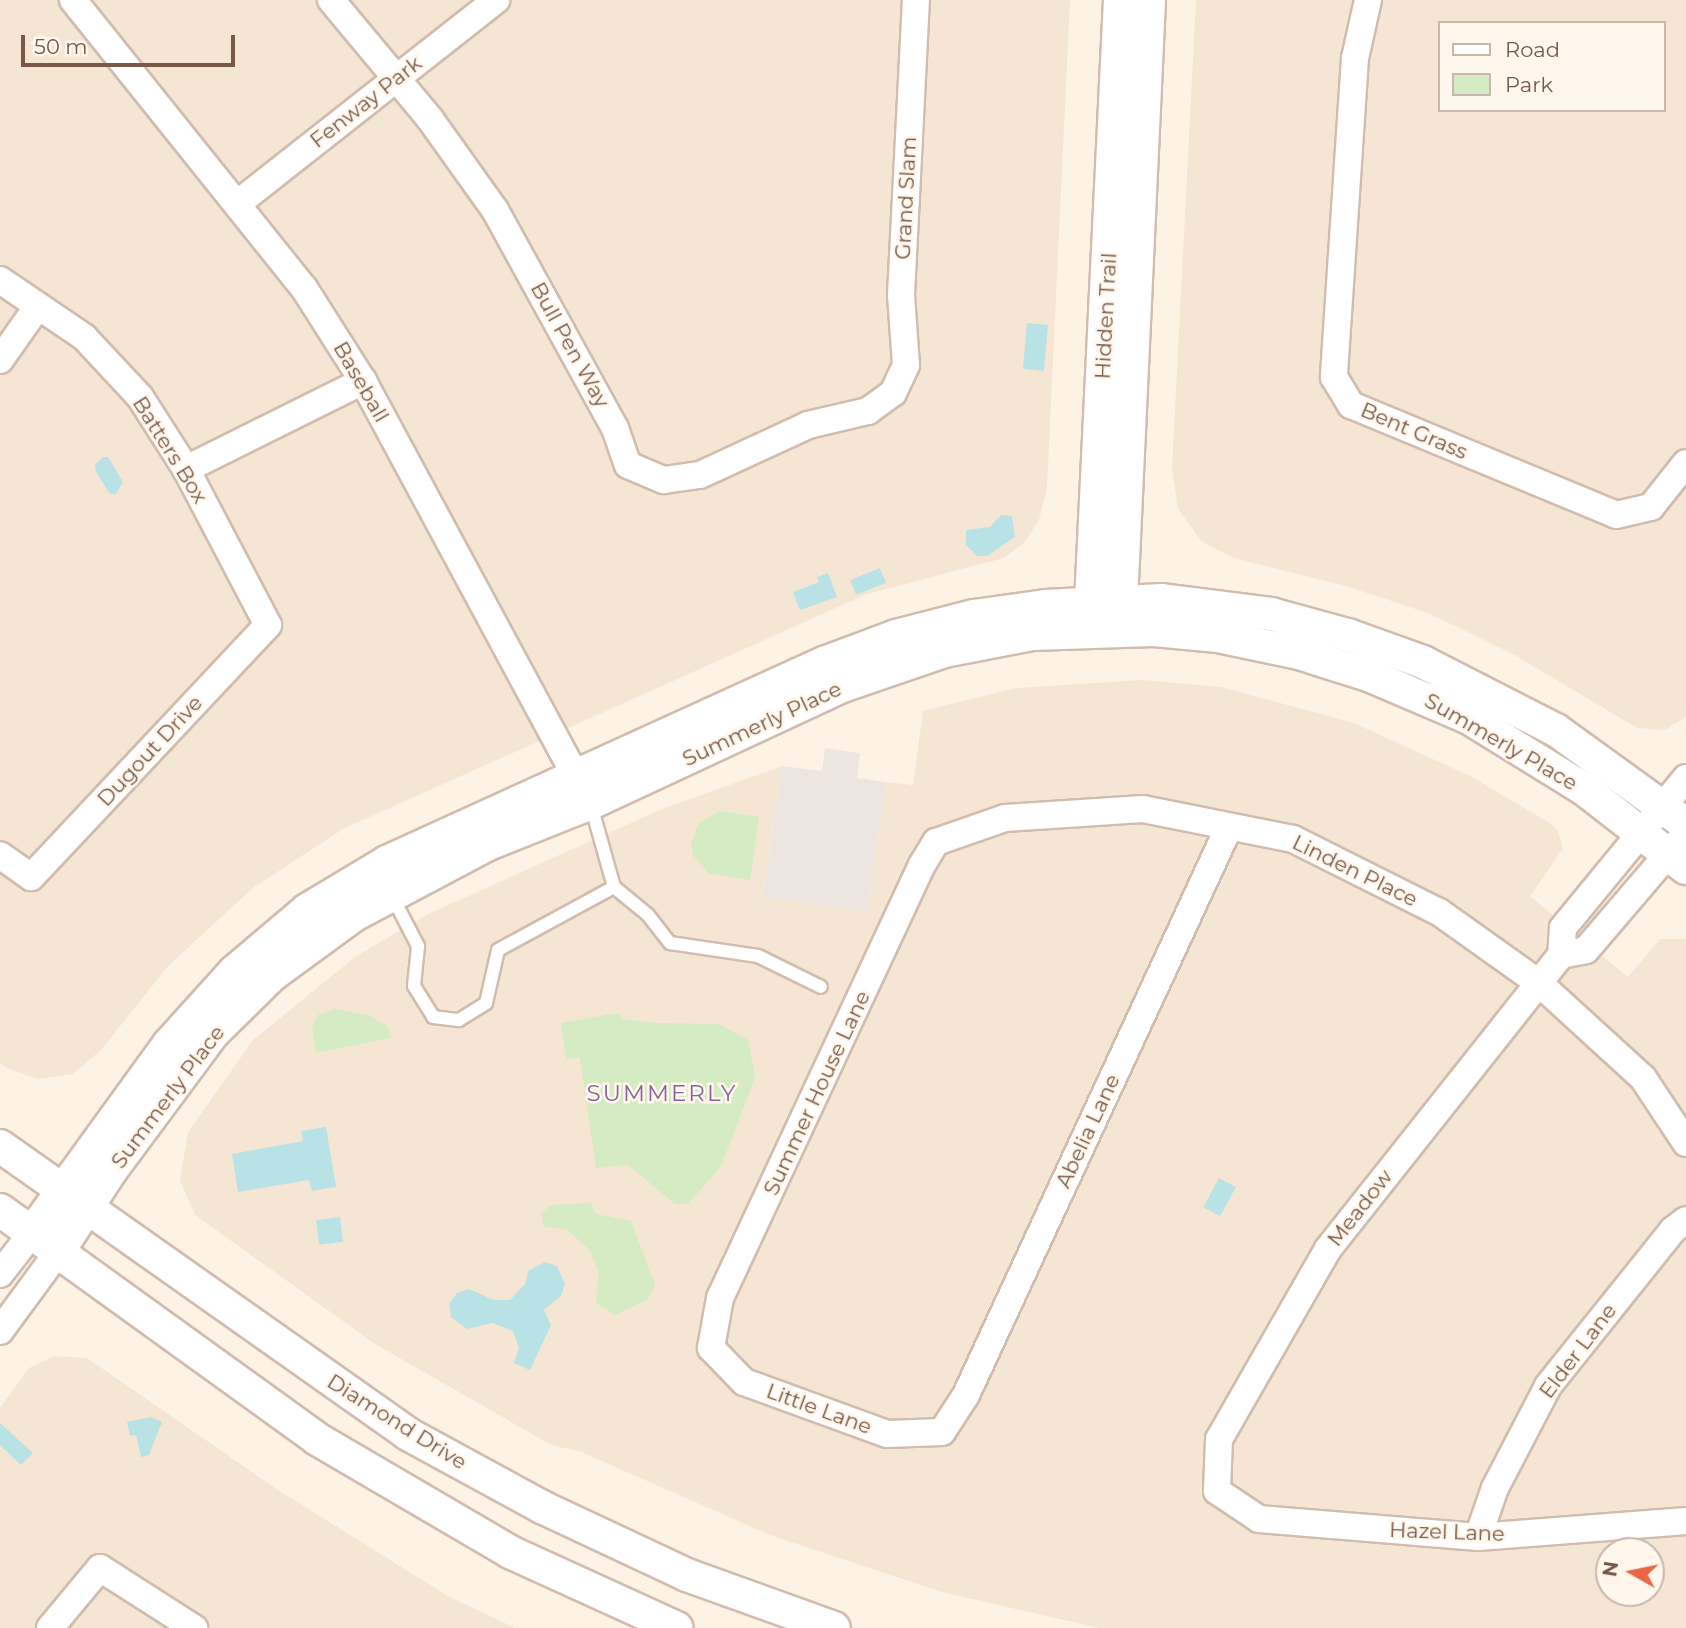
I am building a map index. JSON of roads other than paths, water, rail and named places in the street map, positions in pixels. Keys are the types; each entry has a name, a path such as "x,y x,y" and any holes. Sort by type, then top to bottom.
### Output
{"street":[{"name":"Baseball","path":"73,0 304,288 363,381 591,803"},
{"name":"Bull Pen Way","path":"331,0 396,78 495,210 615,428 628,465 664,480 700,475 808,425 868,411 892,393"},
{"name":"Fenway Park","path":"237,204 496,0"},
{"name":"Grand Slam","path":"892,393 906,365 901,295 916,0"},
{"name":"Hidden Trail","path":"1105,617 1120,0"},
{"name":"Hidden Trail","path":"1105,617 1150,0"},
{"name":"Bent Grass","path":"1368,0 1355,58 1334,377 1351,405 1616,515 1651,507 1686,463"},
{"name":"Batters Box","path":"0,280 85,337 140,397 186,470 268,625"},
{"path":"0,360 38,306"},
{"path":"186,470 363,381"},
{"name":"Summerly Place","path":"0,1275 32,1233 74,1200 214,1033 272,975 391,894 486,845 591,803 842,686 944,651 1105,617 1162,600 1271,614 1423,662 1556,730 1675,815"},
{"name":"Summerly Place","path":"0,1331 58,1252 74,1200 169,1044 234,971 307,910 387,862 824,663 896,636 974,616 1105,617 1164,630 1265,645 1371,676 1469,718 1584,789 1642,831 1681,851"},
{"name":"Dugout Drive","path":"0,855 31,877 268,625"},
{"name":"Meadow","path":"1217,1491 1219,1439 1328,1249 1561,955 1563,928 1642,831 1675,815 1686,778"},
{"name":"Linden Place","path":"936,842 1004,818 1143,810 1293,839 1439,912 1539,983 1643,1078 1686,1143"},
{"name":"Abelia Lane","path":"942,1432 966,1395 1229,827"},
{"name":"Summer House Lane","path":"711,1348 720,1298 936,842"},
{"path":"1561,955 1586,950 1681,851"},
{"name":"Diamond Drive","path":"0,1146 408,1434 542,1507 687,1575 834,1628"},
{"path":"0,1210 340,1453 510,1552 677,1628"},
{"name":"Elder Lane","path":"1478,1537 1495,1488 1548,1386 1673,1230 1686,1220"},
{"name":"Little Lane","path":"711,1348 744,1382 861,1425 887,1434 942,1432"},
{"name":"Hazel Lane","path":"1217,1491 1259,1519 1478,1537 1686,1521"},
{"path":"50,1628 100,1568 194,1628"}],"lane":[{"path":"591,803 614,887 648,915 670,943 758,956 821,987"},
{"path":"391,894 418,946 414,986 433,1017 459,1020 486,1003 498,950 614,887"}],"water":[{"path":"1027,323 1048,325 1044,371 1023,369"},
{"path":"103,457 108,457 123,482 116,494 110,494 96,472 95,465"},
{"path":"1001,515 1012,516 1015,537 987,556 977,556 966,545 966,530 990,527"},
{"path":"880,568 886,583 856,595 850,580"},
{"path":"828,573 837,597 800,610 793,592 819,582 817,577"},
{"path":"326,1127 336,1187 312,1191 309,1180 238,1192 232,1154 303,1141 301,1131"},
{"path":"1219,1178 1236,1187 1220,1216 1204,1207"},
{"path":"340,1217 343,1242 319,1245 316,1220"},
{"path":"545,1262 557,1266 565,1284 561,1296 544,1310 551,1325 530,1370 514,1363 519,1348 513,1331 492,1323 467,1329 451,1317 449,1304 457,1293 469,1289 494,1300 510,1300 525,1284 528,1271"},
{"path":"151,1417 162,1422 149,1455 141,1457 136,1435 130,1436 127,1422"},
{"path":"0,1423 33,1453 21,1465 0,1445"}],"district":[{"name":"SUMMERLY","path":"662,1093"}]}
